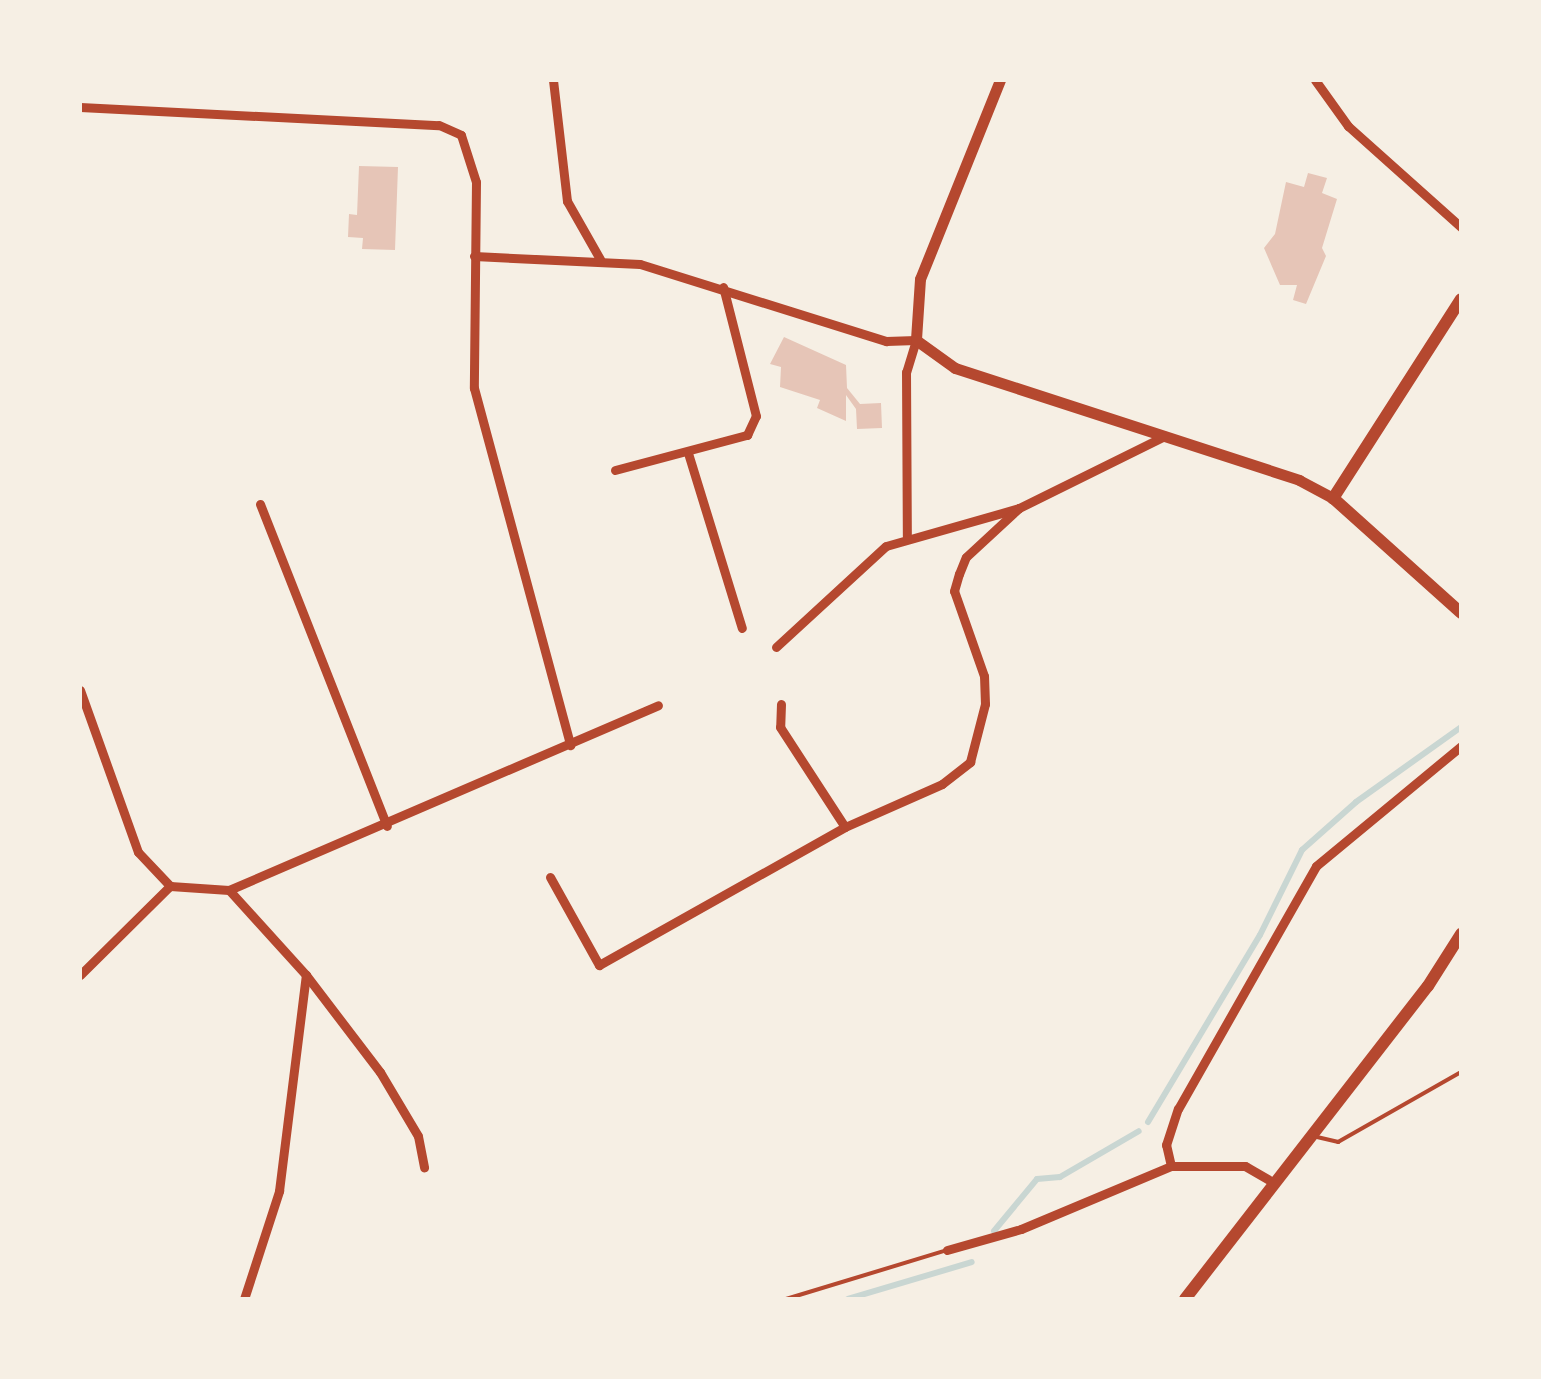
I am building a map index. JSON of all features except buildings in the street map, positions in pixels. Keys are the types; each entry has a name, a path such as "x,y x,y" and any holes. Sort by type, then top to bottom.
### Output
{"main road":[{"path":"1461,299 1333,498 1461,613"},
{"path":"1185,1299 1310,1131 1400,1024 1461,934"}],"street":[{"path":"554,80 568,202 600,259"},
{"path":"908,536 906,372 916,340 920,279 1000,80"},
{"path":"1315,80 1348,126 1461,226"},
{"path":"80,107 439,125 461,135 472,157 474,388 570,745"},
{"path":"474,256 600,259 724,287 886,341 916,340 955,368 1167,435 1333,498"},
{"path":"615,470 747,435 756,416 724,287"},
{"path":"776,647 886,546 908,536 1019,508 1167,435"},
{"path":"688,452 742,628"},
{"path":"260,504 387,826"},
{"path":"550,876 599,965 845,827 942,784 970,762 981,735 984,676 954,591 966,557 1019,508"},
{"path":"80,690 138,852 170,886 229,890 387,826 658,705"},
{"path":"781,704 780,727 845,827"},
{"path":"1171,1166 1166,1145 1178,1109 1316,866 1461,746"},
{"path":"80,975 170,886"},
{"path":"229,890 306,975 380,1072 418,1136 424,1167"},
{"path":"244,1299 278,1191 306,975"},
{"path":"947,1250 1021,1229 1171,1166 1245,1166 1272,1182"}],"lane":[{"path":"1310,1131 1338,1142 1461,1072"},
{"path":"786,1299 947,1250"}],"waterway":[{"path":"1148,1122 1260,935 1302,850 1356,802 1461,727"},
{"path":"994,1231 1037,1179 1060,1177 1139,1131"},
{"path":"848,1299 972,1262"}]}
